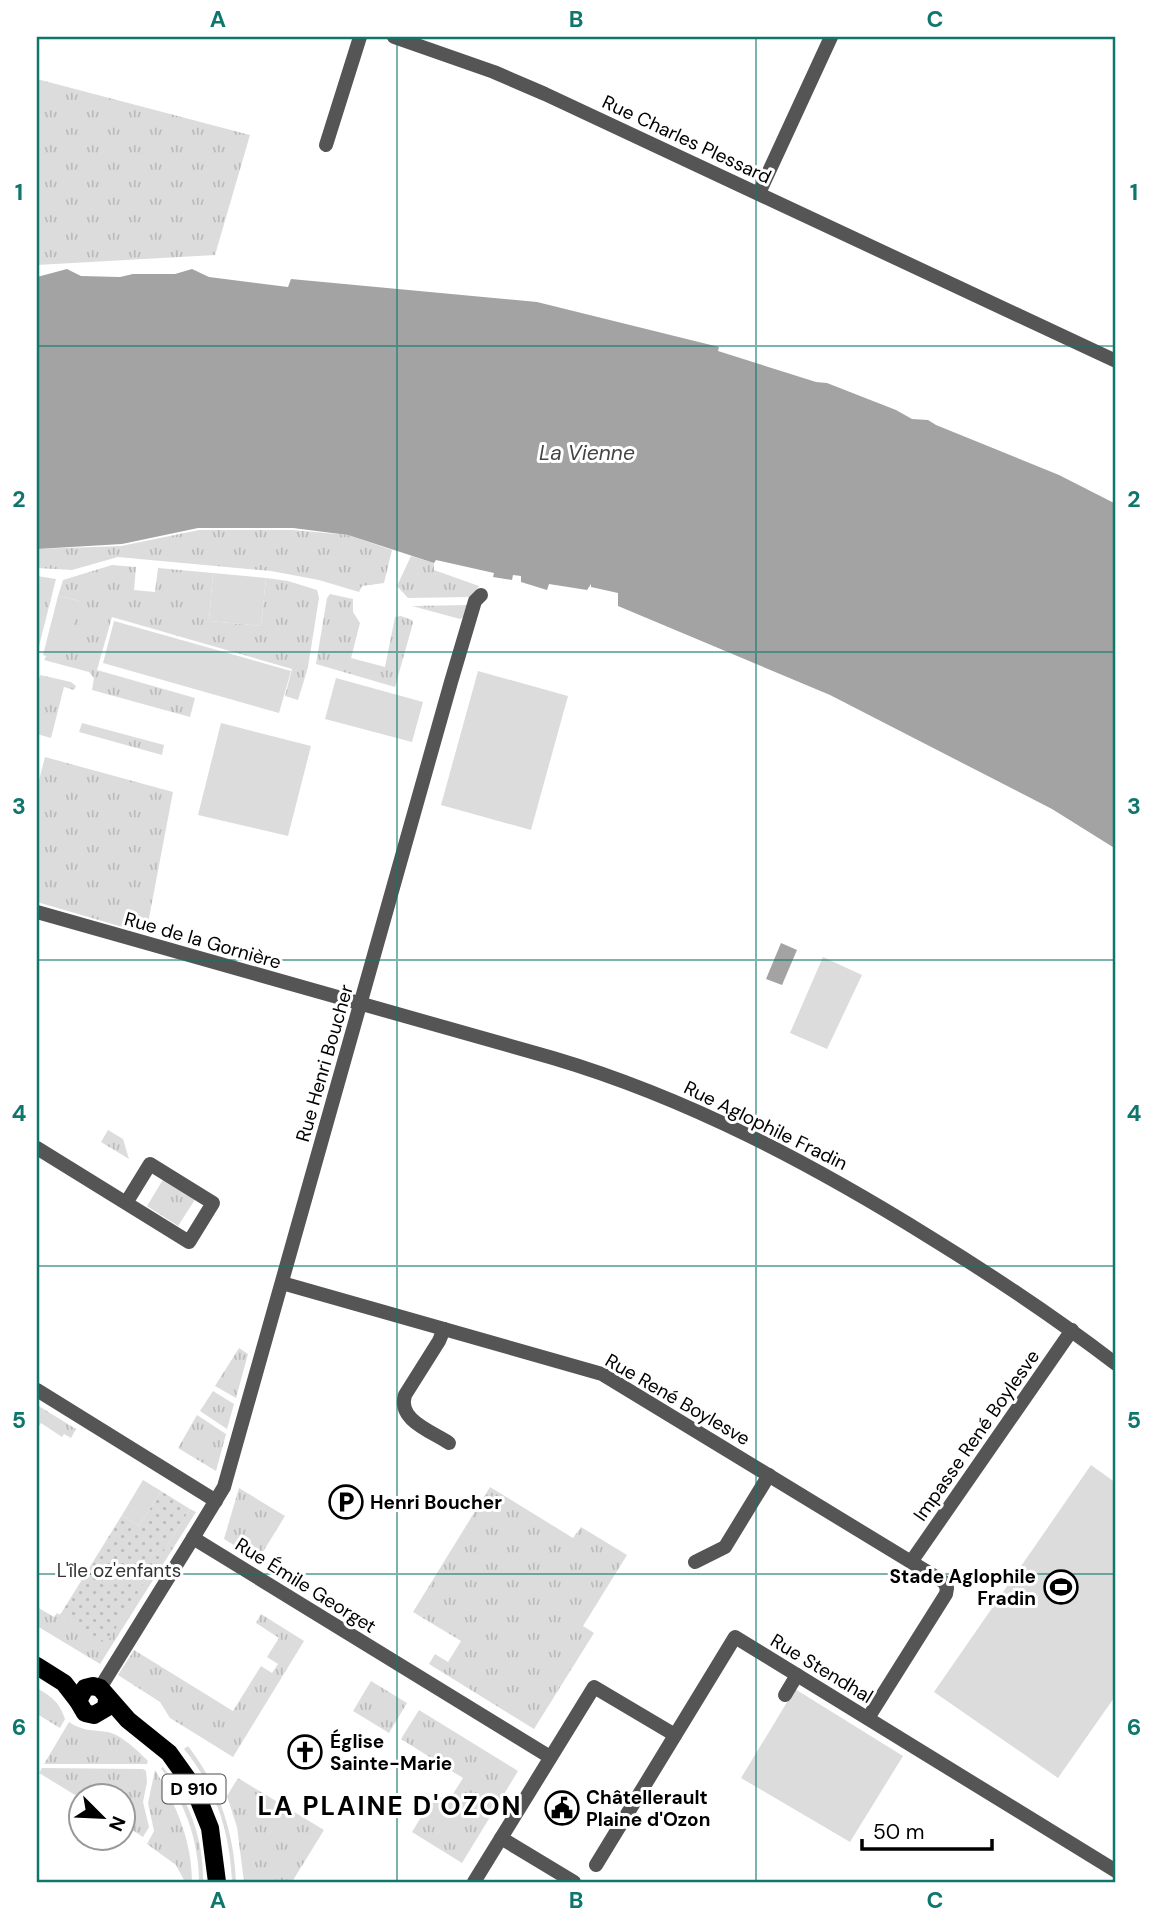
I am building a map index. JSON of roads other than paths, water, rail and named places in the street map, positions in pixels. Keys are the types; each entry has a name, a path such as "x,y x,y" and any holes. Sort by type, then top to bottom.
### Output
{"main road":[{"path":"37,1666 95,1698"},
{"name":"D 910","path":"95,1698 169,1753 194,1788 210,1828 217,1882"}],"street":[{"path":"326,145 360,37"},
{"name":"Rue Charles Plessard","path":"394,37 532,88 1116,361"},
{"path":"758,193 831,37"},
{"name":"Rue Henri Boucher","path":"194,1538 224,1487 475,600 481,595"},
{"name":"Rue de la Gornière","path":"37,912 360,1005"},
{"name":"Rue Aglophile Fradin","path":"360,1005 593,1070 749,1135 851,1189 1028,1299 1116,1364"},
{"path":"37,1148 189,1242 213,1203 150,1164 126,1203"},
{"name":"Rue René Boylesve","path":"282,1283 602,1374 944,1582 946,1594 868,1718"},
{"path":"444,1329 402,1404 412,1420 449,1443"},
{"name":"Impasse René Boylesve","path":"911,1562 1072,1330"},
{"path":"37,1390 216,1501"},
{"path":"695,1562 724,1547 769,1475"},
{"path":"95,1698 194,1538"},
{"name":"Rue Émile Georget","path":"194,1538 550,1757"},
{"name":"Rue Stendhal","path":"596,1865 735,1637 1116,1871"},
{"path":"785,1695 797,1675"},
{"path":"474,1882 594,1686 675,1735"},
{"path":"501,1838 574,1882"}],"water":[{"name":"La Vienne","path":"67,269 81,276 120,277 133,274 175,274 192,269 209,277 288,287 291,279 537,302 719,347 718,351 816,382 827,383 912,419 928,420 1059,475 1116,504 1116,849 1052,809 830,695 618,606 618,593 591,587 591,584 587,590 549,584 547,590 521,582 521,576 513,575 512,580 493,577 494,573 436,560 434,563 348,535 293,528 198,528 122,544 37,549 37,277"},
{"path":"781,943 797,950 782,985 766,979"}],"place":[{"name":"Henri Boucher","path":"346,1502"},
{"name":"Stade Aglophile Fradin","path":"1061,1587"},
{"name":"Église Sainte-Marie","path":"305,1752"},
{"name":"Châtellerault Plaine d'Ozon","path":"562,1808"}],"district":[{"name":"LA PLAINE D'OZON","path":"390,1806"}],"park label":[{"name":"L'île oz'enfants","path":"119,1570"}]}
